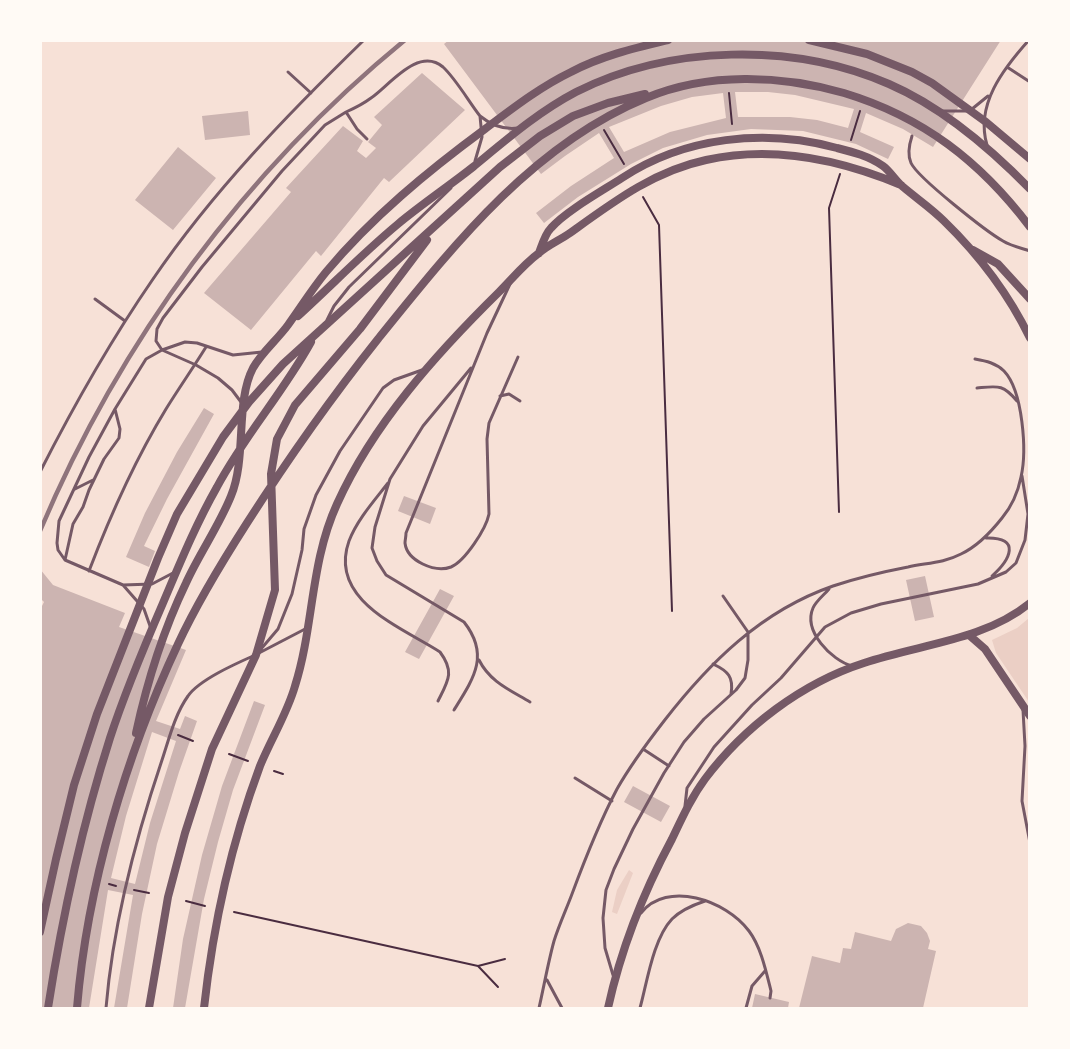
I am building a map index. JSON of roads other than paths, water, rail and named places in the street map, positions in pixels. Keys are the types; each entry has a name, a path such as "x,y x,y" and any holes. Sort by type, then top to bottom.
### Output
{"street":[{"path":"287,327 327,271 380,216 444,160 548,84 572,71 602,58 668,40"},
{"path":"809,40 867,54 912,72 932,83 986,122 1029,159"},
{"path":"76,1008 100,870 127,773 147,688 164,635 186,583 233,492 239,467 250,375 266,350 287,327 385,235 505,141 568,97 613,77 676,61 728,56 788,58 840,68 888,83 958,126 991,152 1029,189"},
{"path":"40,932 56,859 88,737 177,514 212,453 249,402 279,368 513,156 550,129 584,111 682,86 753,79 815,86 847,94 884,108 913,121 945,141 975,165 1029,226"},
{"path":"127,773 150,707 179,641 230,550 312,426 361,361 440,264 484,215 528,172 560,147 602,120 644,99 682,86"},
{"path":"539,253 550,229 629,173 647,164 701,145 754,137 787,138 819,143 861,154 884,166 901,185 945,222 1002,291 1029,338"},
{"path":"204,1008 217,922 237,837 261,766 296,685 318,561 328,526 349,480 374,440 463,328 539,253 637,186 693,163 744,154 795,155 843,164 901,185"},
{"path":"149,1008 168,897 190,815 212,749 256,655 275,590 271,474 274,450 282,427 295,405 356,334 439,224"},
{"path":"967,246 998,264 1029,299"},
{"path":"48,1008 72,882 96,784 118,715 151,631 189,542 228,467 315,336"},
{"path":"608,1008 632,924 648,885 685,812 706,778 752,729 770,713 792,699 854,666 969,635 1001,622 1029,603"},
{"path":"969,635 986,649 1029,716"}],"lane":[{"path":"40,472 82,393 125,321 160,269 214,199 260,146 364,40"},
{"path":"991,152 985,137 984,122 987,101 1007,67 1029,40"},
{"path":"244,412 240,401 226,383 196,364 162,350 156,341 157,329 176,301 282,171 325,125 372,98 411,66 430,62 445,69 480,116 498,127 525,126"},
{"path":"1007,67 1029,82"},
{"path":"288,72 311,93"},
{"path":"933,109 959,112 975,107 991,93"},
{"path":"346,112 357,129 367,138"},
{"path":"325,327 333,306 349,287 472,168 482,137 480,116"},
{"path":"912,136 908,152 912,164 923,177 989,232 1005,243 1029,251"},
{"path":"514,277 487,333 406,533 405,544 410,555 420,562 438,569 448,568 458,563 488,522 487,439 489,423 518,357"},
{"path":"95,299 125,321"},
{"path":"177,570 152,584 123,585 89,571 65,560 58,550 56,536 59,521 115,409 146,359 162,350 185,342 197,343 234,355 266,350"},
{"path":"89,571 145,448 207,347"},
{"path":"685,812 687,788 714,747 781,678 825,627 851,613 881,604 978,584 1006,572 1016,563 1025,540 1028,514 1022,474 1022,421 1012,382 1006,373 999,366 988,361 975,359"},
{"path":"438,701 449,678 446,660 440,652 369,608 352,589 345,566 349,542 360,521 423,426 474,365"},
{"path":"256,655 278,629 283,617 298,572 307,518 321,484 340,451 383,388 394,380 430,367"},
{"path":"977,388 1000,386 1008,390 1018,402"},
{"path":"500,396 508,394 520,400"},
{"path":"65,560 73,524 83,507 94,479 119,438 120,429 115,409"},
{"path":"539,1008 554,941 585,859 612,801 643,749 685,693 748,632 790,605 831,587 866,576 950,559 963,554 985,538 1004,516 1014,499 1022,474"},
{"path":"74,489 94,479"},
{"path":"390,479 375,527 372,548 377,561 386,574 398,584 464,622 472,632 477,645 478,658 474,675 454,710"},
{"path":"985,538 997,537 1006,542 1009,550 1009,558 991,577"},
{"path":"123,585 144,609 151,631"},
{"path":"831,587 814,607 811,619 825,650 845,664 854,666"},
{"path":"615,980 604,948 603,918 606,890 633,829 684,742 745,678 748,660 748,632 723,596"},
{"path":"106,1008 118,927 131,864 152,791 187,697 196,688 233,665 308,627"},
{"path":"478,658 485,672 497,683 530,702"},
{"path":"713,664 724,669 731,676 733,684 731,694"},
{"path":"1022,704 1025,746 1022,801 1029,840"},
{"path":"643,749 669,766"},
{"path":"575,778 612,801"},
{"path":"1029,831 1029,840"},
{"path":"632,924 648,905 661,899 695,896 719,907 748,929 765,971 771,991 770,998"},
{"path":"640,1008 661,934 672,919 684,909 705,901"},
{"path":"746,1008 752,986 765,971"},
{"path":"546,979 562,1008"}],"railway":[{"path":"40,531 72,461 108,393 148,327 192,263 240,203 292,145 347,91 405,40"}]}
